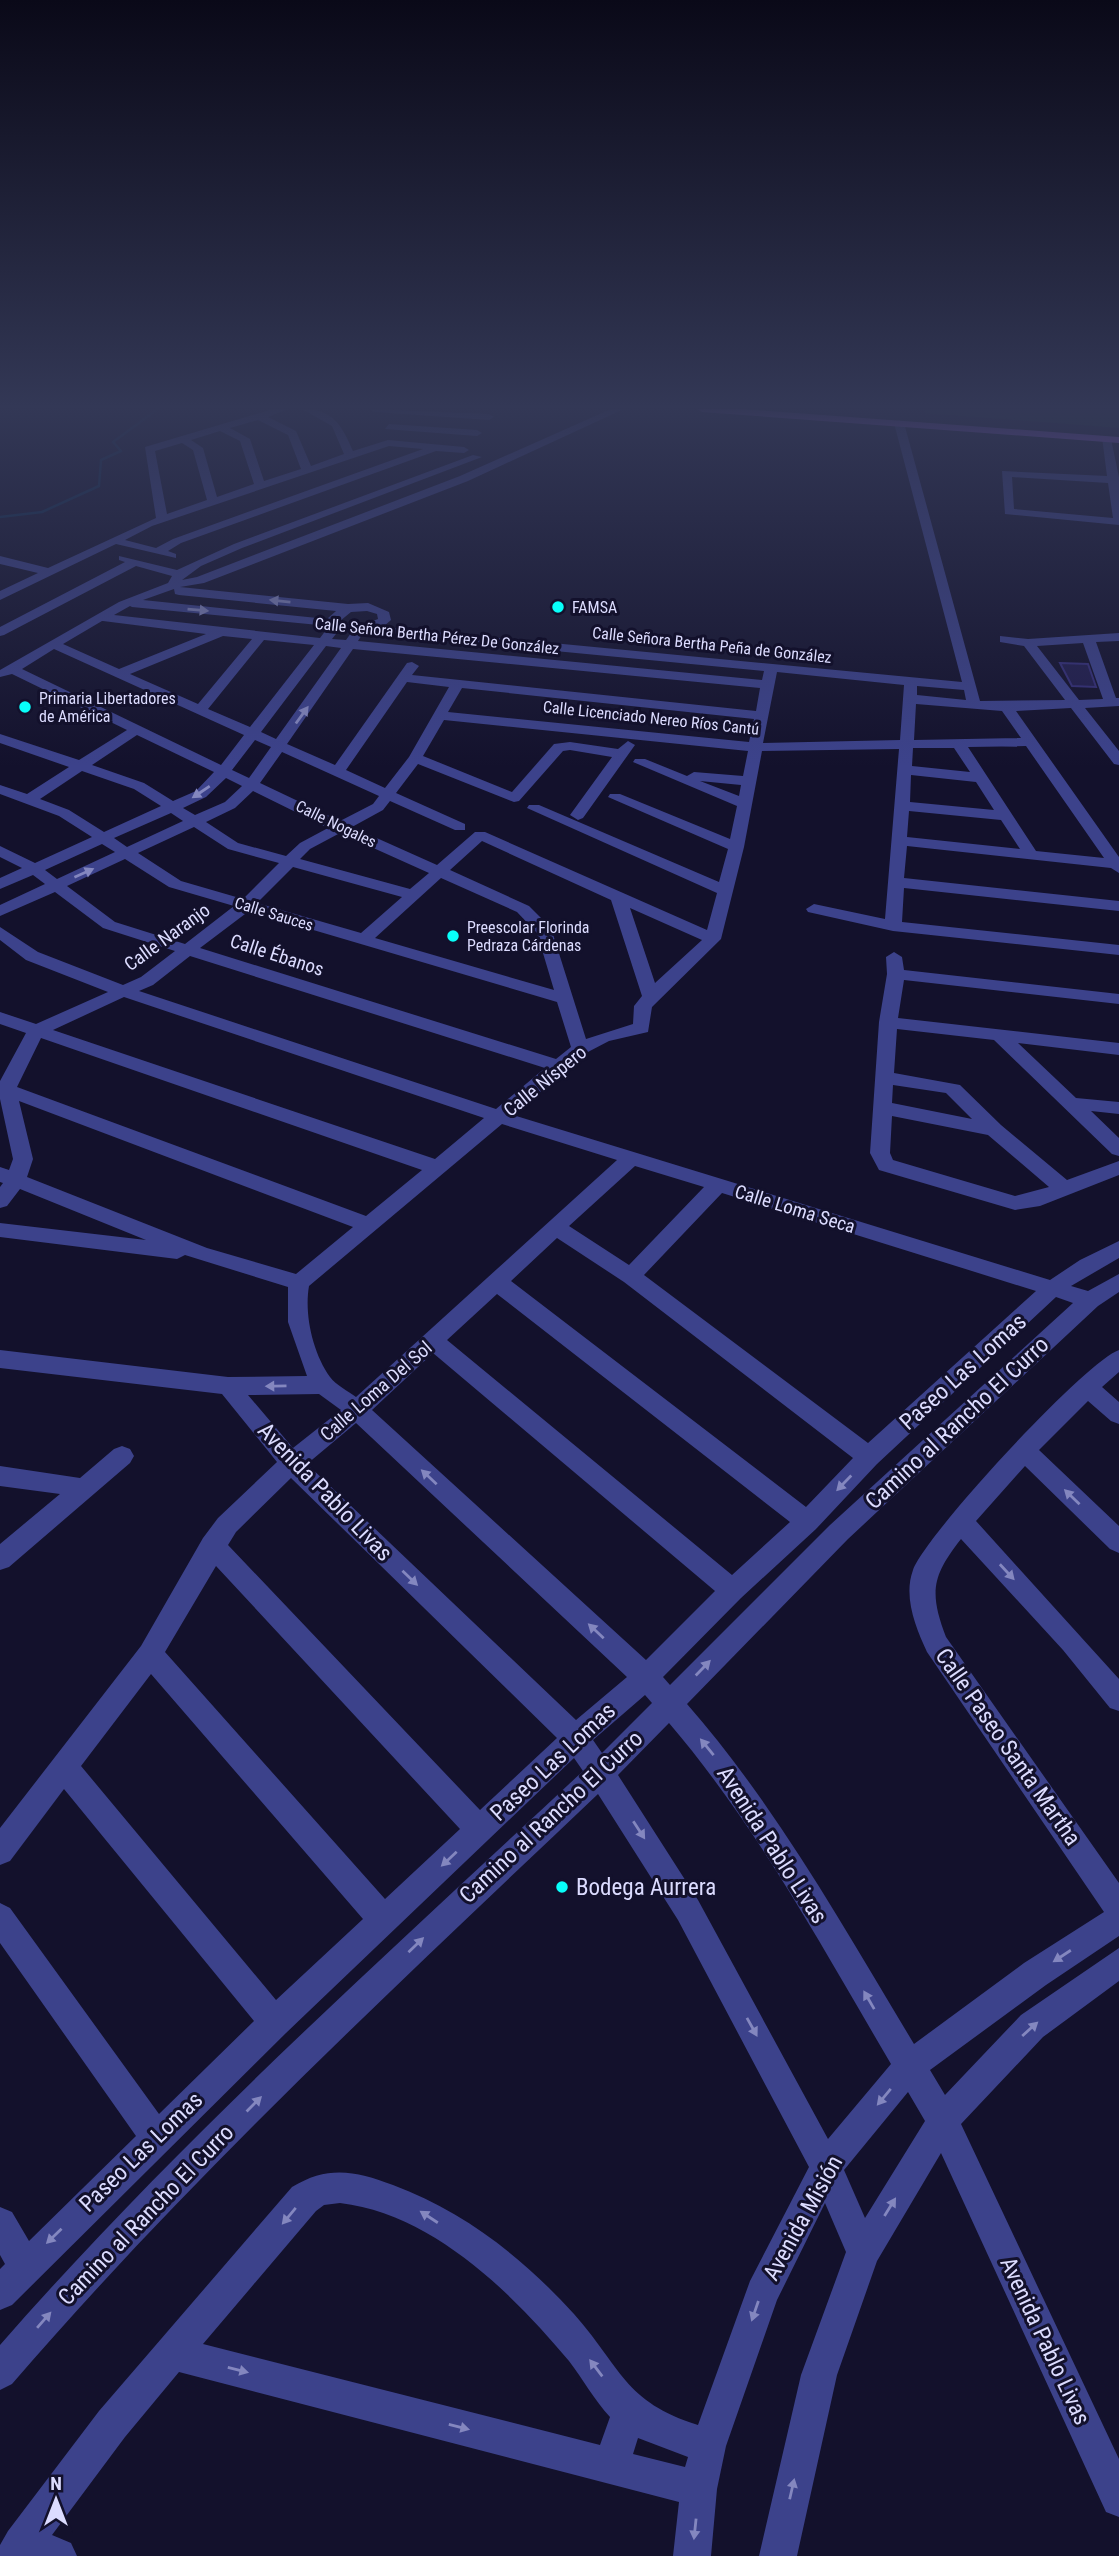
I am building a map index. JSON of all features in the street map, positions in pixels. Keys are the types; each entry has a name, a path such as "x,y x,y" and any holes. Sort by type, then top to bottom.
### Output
{"street":[{"path":"2,594 141,528"},
{"path":"158,552 177,541 212,528"},
{"path":"6,672 103,617 160,589 197,563 286,528"},
{"path":"94,550 136,561 177,578 200,580 337,528"},
{"path":"929,528 975,706"},
{"path":"114,540 197,563"},
{"path":"0,559 48,572"},
{"path":"0,632 136,561"},
{"path":"0,911 196,823 230,805 252,784 363,629 381,624 385,616 377,609 160,589"},
{"path":"130,603 335,624"},
{"path":"0,884 201,794 224,771 323,641 335,624 335,615 348,608"},
{"name":"Calle Señora Bertha Pérez De González","path":"103,617 221,632 767,685"},
{"name":"Calle Señora Bertha Peña de González","path":"335,624 363,629 771,668 969,684"},
{"name":"Calle Señora Bertha Peña de González","path":"381,624 969,684"},
{"path":"117,674 221,632"},
{"path":"338,771 432,635"},
{"path":"201,709 261,636"},
{"path":"1005,639 1028,643 1089,642 1119,637"},
{"path":"910,699 1006,707 1115,702 1089,642"},
{"path":"1028,643 1119,761"},
{"path":"53,644 460,827"},
{"path":"619,716 674,666"},
{"path":"618,895 651,996 713,939 736,847 771,668"},
{"name":"Calle Nogales","path":"6,672 523,909 540,924 580,1049"},
{"path":"404,678 457,685 619,716 761,716"},
{"path":"893,926 911,681"},
{"name":"Calle Naranjo","path":"37,1031 147,981 246,905 305,846 337,826 365,816 390,795 415,758 457,685"},
{"path":"1006,707 1027,741 1118,866"},
{"name":"Calle Licenciado Nereo Ríos Cantú","path":"440,715 619,716 636,734 755,747 1027,741"},
{"path":"30,799 137,730"},
{"path":"578,815 636,734"},
{"path":"0,738 139,786 233,846 413,895"},
{"path":"957,742 1032,856"},
{"path":"415,758 514,798 559,747 570,746 622,754"},
{"path":"640,762 745,804"},
{"path":"905,770 982,778"},
{"path":"671,774 750,781"},
{"name":"Calle Sauces","path":"0,789 64,813 175,884 565,999"},
{"path":"615,797 736,847"},
{"path":"902,806 1006,816"},
{"path":"534,808 726,891"},
{"path":"363,940 437,870 480,835 713,939"},
{"path":"900,841 1118,866"},
{"name":"Calle Ébanos","path":"0,851 33,868 54,887 109,925 558,1066"},
{"path":"897,882 1119,906"},
{"path":"814,909 893,926 1119,950"},
{"name":"Calle Loma Seca","path":"0,932 48,965 124,992 500,1117 1090,1300"},
{"path":"1119,999 895,965 888,1022 880,1153 886,1165 1015,1203 1033,1201 1062,1187 1119,1167"},
{"name":"Calle Níspero","path":"299,1283 580,1049 603,1037 642,1028 643,1006 651,996"},
{"path":"0,1018 439,1168"},
{"path":"888,1022 1119,1049"},
{"path":"0,1201 8,1177 23,1159 4,1088 22,1050 37,1031"},
{"path":"999,1035 1119,1149"},
{"path":"886,1078 953,1089 994,1130 1062,1187"},
{"path":"4,1088 369,1225"},
{"path":"1068,1103 1119,1108"},
{"path":"884,1108 994,1130"},
{"name":"Calle Loma Del Sol","path":"0,1851 150,1654 212,1545 239,1512 291,1463 357,1410 434,1341 558,1229 631,1158"},
{"path":"0,1359 228,1387 323,1385 311,1364 296,1304 299,1283 200,1253 8,1177"},
{"path":"631,1276 718,1185"},
{"path":"558,1229 631,1276 869,1457"},
{"path":"0,1230 200,1253"},
{"name":"Paseo Las Lomas","path":"0,2293 25,2265 275,2022 576,1738 646,1677 732,1590 807,1522 869,1457 1052,1289 1087,1265 1119,1249"},
{"path":"497,1282 807,1522"},
{"name":"Camino al Rancho El Curro","path":"0,2372 76,2284 317,2040 601,1773 839,1532 1090,1300 1119,1282"},
{"path":"434,1341 732,1590"},
{"name":"Calle Paseo Santa Martha","path":"1119,1359 1087,1387 961,1522 925,1570 923,1611 936,1644 999,1730 1119,1908"},
{"name":"Avenida Pablo Livas","path":"323,1385 357,1410 646,1677 711,1752 787,1861 943,2121 1119,2499"},
{"name":"Avenida Pablo Livas","path":"228,1387 291,1463 576,1738 688,1909 826,2167 863,2252"},
{"path":"1087,1387 1119,1415"},
{"path":"1026,1452 1119,1542"},
{"path":"0,1559 122,1456"},
{"path":"0,1476 83,1488"},
{"path":"961,1522 1072,1642 1119,1699"},
{"path":"212,1545 480,1830"},
{"path":"150,1654 384,1920"},
{"path":"64,1767 275,2022"},
{"path":"0,1918 156,2137"},
{"name":"Avenida Misión","path":"692,2556 699,2489 708,2446 762,2293 826,2167 909,2067 1035,1974 1119,1919"},
{"path":"778,2556 819,2375 863,2252 943,2121 1032,2026 1119,1963"},
{"path":"58,2556 18,2550 112,2424 304,2199 317,2190 346,2186 415,2208 523,2283 583,2351 629,2412 648,2426 708,2446"},
{"path":"0,2224 25,2265"},
{"path":"172,2353 699,2489"},
{"path":"611,2466 629,2412"}],"building":[{"path":"1060,663 1088,664 1096,687 1072,686"}],"place":[{"name":"FAMSA","path":"558,607"},
{"name":"Primaria Libertadores de América","path":"25,707"},
{"name":"Preescolar Florinda Pedraza Cárdenas","path":"453,936"},
{"name":"Bodega Aurrera","path":"562,1887"}]}
